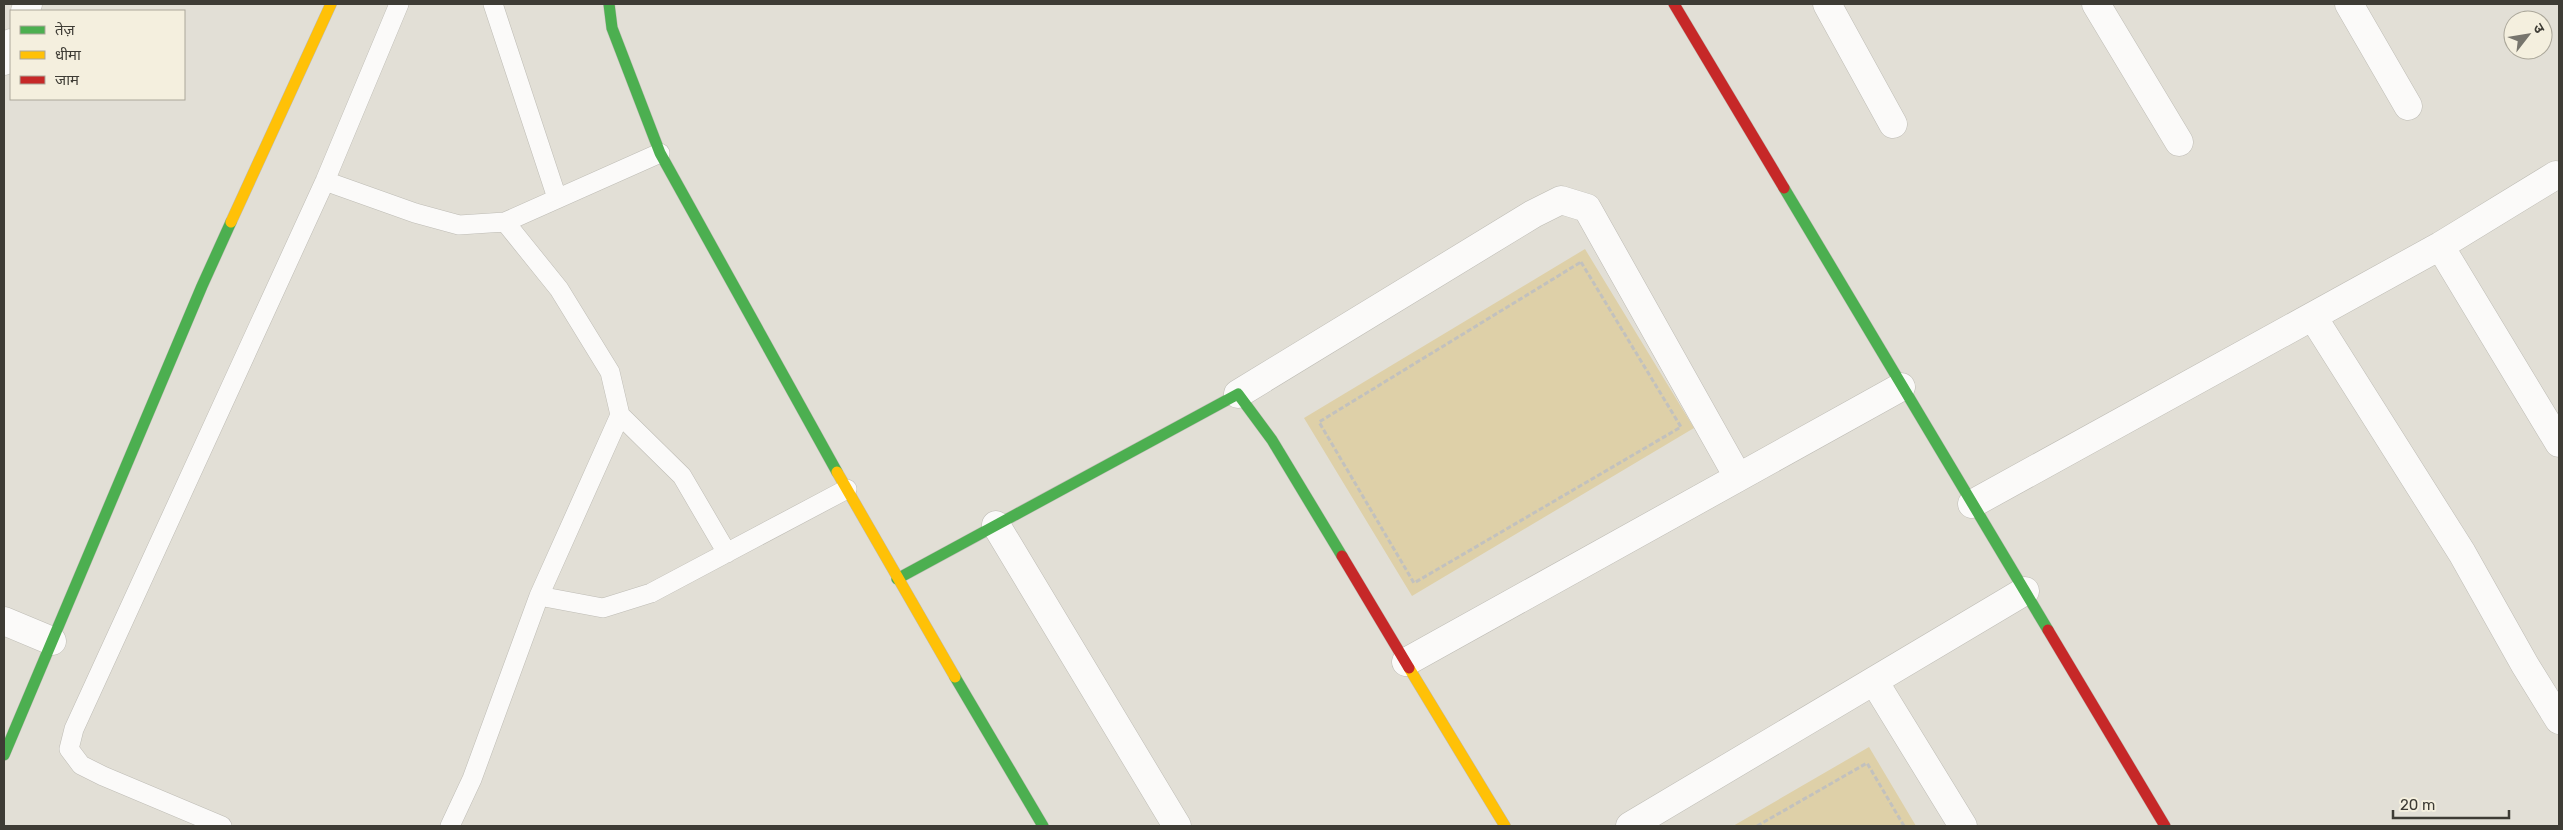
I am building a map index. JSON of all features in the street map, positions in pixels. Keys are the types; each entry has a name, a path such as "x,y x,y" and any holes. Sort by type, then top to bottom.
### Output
{"street":[{"path":"4,755 202,286 331,4"},
{"path":"609,4 612,28 660,153 897,579 1043,826"},
{"path":"1674,4 1901,387 2165,826"},
{"path":"1827,4 1893,124"},
{"path":"2096,4 2179,142"},
{"path":"2349,4 2408,106"},
{"path":"4,61 10,46"},
{"path":"1972,504 2440,246 2556,176"},
{"path":"897,579 1238,394 1533,214 1561,200 1588,208 1738,477"},
{"path":"2440,246 2559,443"},
{"path":"2313,317 2462,553 2525,665 2559,720"},
{"path":"1406,662 1901,387"},
{"path":"1238,394 1272,440 1504,826"},
{"path":"996,525 1177,826"},
{"path":"1630,826 2025,591"},
{"path":"4,621 52,641"},
{"path":"1874,681 1963,826"}],"lane":[{"path":"222,826 96,773 81,765 69,749 74,729 325,181 399,4"},
{"path":"493,4 557,198"},
{"path":"325,181 415,213 459,225 505,222 660,153"},
{"path":"505,222 559,289 610,372 620,415 682,476 727,553"},
{"path":"450,826 472,778 540,596 620,415"},
{"path":"540,596 603,608 651,593 847,489"}],"path":[{"path":"1581,262 1681,427 1414,583 1319,422 1581,262"},
{"path":"1757,826 1866,763 1904,826"}],"shaded area":[{"path":"1585,249 1694,428 1412,596 1304,418"},
{"path":"1869,747 1916,826 1733,826"}],"traffic: fast":[{"path":"609,4 612,28 660,153 837,472"},
{"path":"1784,188 2048,630"},
{"path":"4,755 202,286 231,222"},
{"path":"897,579 1238,394 1272,440 1342,556"},
{"path":"955,677 1043,826"}],"traffic: slow":[{"path":"231,222 331,4"},
{"path":"837,472 955,677"},
{"path":"1409,668 1505,826"}],"traffic: jam":[{"path":"1674,4 1784,188"},
{"path":"1342,556 1409,668"},
{"path":"2048,630 2165,826"}]}
